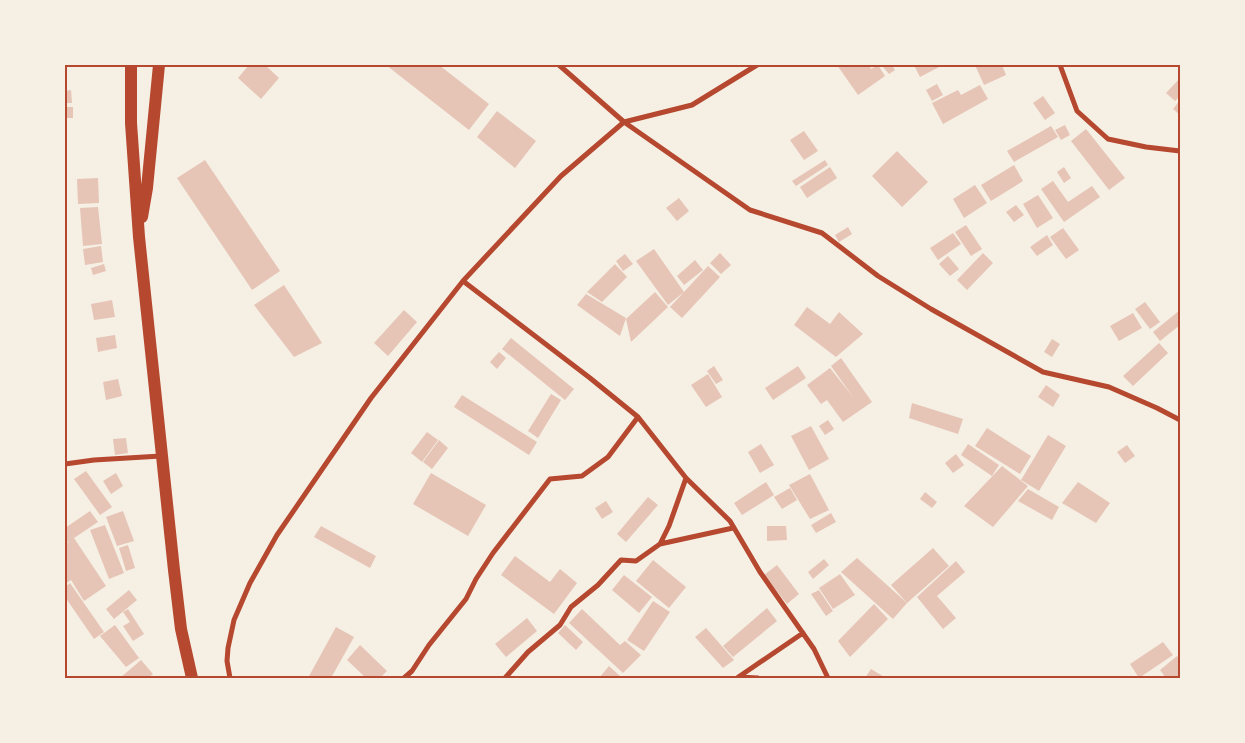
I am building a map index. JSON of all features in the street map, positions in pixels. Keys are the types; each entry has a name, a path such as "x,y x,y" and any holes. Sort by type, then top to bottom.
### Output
{"main road":[{"path":"131,65 131,123 139,237 181,629 192,678"},
{"path":"139,237 147,188 159,65"}],"street":[{"path":"559,65 624,122 750,210 822,233 878,276 931,309 1043,372 1109,387 1180,420"},
{"path":"230,678 227,661 230,636 239,606 263,560 291,513 371,398 463,281 561,176 624,122 692,105 757,65"},
{"path":"1060,65 1077,111 1108,139 1146,147 1180,151"},
{"path":"463,281 638,417 686,478 730,521 760,572 814,649 828,678"},
{"path":"404,678 412,671 429,645 466,599 493,553 550,479 582,476 608,457 638,417"},
{"path":"65,464 94,460 162,456"},
{"path":"660,544 686,478"},
{"path":"505,678 528,652 560,625 571,606 598,585 621,560 636,562 660,544 733,528"},
{"path":"738,678 803,633"},
{"path":"738,678 758,678"}],"building":[{"path":"249,65 265,65 279,78 261,99 238,78"},
{"path":"386,65 439,65 489,104 469,130"},
{"path":"837,65 869,65 871,69 878,65 885,76 858,95"},
{"path":"892,65 895,70 889,74 883,67"},
{"path":"914,65 943,65 920,77"},
{"path":"975,65 1002,65 1006,75 984,85"},
{"path":"1180,78 1180,96 1175,101 1166,93"},
{"path":"937,84 943,95 932,101 926,90"},
{"path":"980,85 988,99 943,124 932,103 958,90 961,95"},
{"path":"71,90 72,103 65,103 65,91"},
{"path":"1043,96 1055,113 1045,120 1033,103"},
{"path":"1180,100 1180,115 1173,109"},
{"path":"65,107 73,107 73,118 65,118"},
{"path":"497,111 536,141 515,168 477,137"},
{"path":"1065,125 1070,135 1061,140 1055,130"},
{"path":"1051,126 1058,137 1014,162 1007,151"},
{"path":"1086,129 1125,178 1109,190 1071,141"},
{"path":"804,131 818,151 804,160 790,140"},
{"path":"897,151 928,182 902,207 872,176"},
{"path":"205,160 280,271 252,290 177,178"},
{"path":"825,160 828,165 796,186 792,181"},
{"path":"1014,165 1023,181 991,201 981,185"},
{"path":"830,167 837,178 807,198 800,187"},
{"path":"1064,167 1071,178 1064,183 1057,172"},
{"path":"98,178 99,203 78,204 77,179"},
{"path":"1053,181 1068,202 1092,186 1100,197 1064,222 1041,189"},
{"path":"975,185 987,203 964,218 953,199"},
{"path":"1038,195 1053,218 1037,228 1023,204"},
{"path":"679,198 689,211 677,221 666,208"},
{"path":"1016,205 1024,215 1014,222 1006,212"},
{"path":"98,207 102,244 83,246 80,208"},
{"path":"966,225 982,249 971,256 955,232"},
{"path":"848,227 852,234 839,242 835,235"},
{"path":"1063,228 1079,250 1066,259 1050,237"},
{"path":"953,233 961,244 938,260 930,248"},
{"path":"1047,235 1053,245 1037,256 1030,247"},
{"path":"101,246 103,262 85,265 83,249"},
{"path":"654,249 684,292 668,305 636,261"},
{"path":"720,253 731,265 721,274 710,263"},
{"path":"983,253 993,263 967,290 957,280"},
{"path":"625,254 633,264 623,271 616,261"},
{"path":"948,256 959,269 950,276 939,264"},
{"path":"695,260 703,270 684,285 677,276"},
{"path":"104,264 106,271 93,275 91,268"},
{"path":"615,264 627,277 602,302 587,292"},
{"path":"708,266 720,277 682,318 670,307"},
{"path":"284,285 322,343 294,357 254,305"},
{"path":"655,292 668,307 631,342 626,319"},
{"path":"586,294 626,318 620,336 577,305"},
{"path":"112,300 115,317 94,320 91,304"},
{"path":"1145,302 1160,322 1150,329 1135,309"},
{"path":"807,307 830,324 839,312 863,334 836,357 794,325"},
{"path":"404,310 417,322 388,356 374,343"},
{"path":"1180,310 1180,325 1160,341 1153,332"},
{"path":"1133,313 1142,328 1119,341 1110,326"},
{"path":"115,335 117,348 98,352 96,338"},
{"path":"511,338 574,389 565,400 502,349"},
{"path":"1052,339 1060,344 1052,357 1044,352"},
{"path":"1159,343 1168,353 1133,386 1123,376"},
{"path":"499,352 506,358 497,369 490,362"},
{"path":"841,358 872,402 843,422 827,400 821,404 807,385 830,368 853,397 831,366"},
{"path":"714,366 723,380 716,384 707,371"},
{"path":"798,366 806,378 773,400 765,388"},
{"path":"708,374 722,397 706,407 691,385"},
{"path":"118,379 122,396 106,400 103,382"},
{"path":"1046,385 1060,395 1053,407 1038,397"},
{"path":"551,394 561,400 538,438 528,431"},
{"path":"462,395 537,442 529,455 454,407"},
{"path":"912,403 963,419 958,434 909,418"},
{"path":"828,420 834,429 825,435 819,426"},
{"path":"811,426 829,459 809,470 791,436"},
{"path":"987,428 1031,456 1020,474 975,446"},
{"path":"427,432 438,440 422,462 411,453"},
{"path":"1048,435 1066,446 1039,491 1021,480"},
{"path":"126,438 128,453 115,455 113,439"},
{"path":"439,440 448,448 432,469 423,462"},
{"path":"761,444 774,465 760,473 748,452"},
{"path":"968,444 999,465 992,476 961,455"},
{"path":"1127,445 1135,456 1125,463 1117,452"},
{"path":"956,454 964,465 953,473 945,463"},
{"path":"1002,466 1028,486 993,527 964,506"},
{"path":"86,471 112,507 100,515 74,479"},
{"path":"116,473 123,486 111,494 103,481"},
{"path":"431,473 486,505 468,536 413,504"},
{"path":"810,474 829,510 810,519 789,485"},
{"path":"766,482 774,495 742,515 734,503"},
{"path":"1078,482 1110,503 1096,523 1062,503"},
{"path":"790,488 797,500 782,509 774,497"},
{"path":"1028,489 1059,507 1052,520 1018,501"},
{"path":"925,492 937,502 932,508 920,499"},
{"path":"648,497 658,505 626,542 617,534"},
{"path":"606,501 613,512 602,519 595,508"},
{"path":"90,511 98,522 74,538 106,586 84,601 71,580 65,584 65,545 71,540 65,544 65,528"},
{"path":"123,511 134,541 117,546 106,517"},
{"path":"831,513 836,522 816,533 811,525"},
{"path":"105,525 124,573 109,579 90,530"},
{"path":"321,526 376,556 370,568 314,537"},
{"path":"767,526 786,526 787,540 767,541"},
{"path":"128,545 135,568 126,571 119,548"},
{"path":"933,548 949,566 907,603 891,585"},
{"path":"515,556 550,582 560,569 577,583 554,614 501,575"},
{"path":"857,558 907,603 893,619 841,572"},
{"path":"824,559 829,565 813,579 808,572"},
{"path":"653,560 686,587 669,608 636,581"},
{"path":"956,561 965,572 937,596 956,618 943,629 917,597"},
{"path":"777,565 799,594 787,604 764,575"},
{"path":"840,574 855,595 833,609 819,588"},
{"path":"624,575 652,597 639,613 612,590"},
{"path":"70,583 104,632 94,639 65,597 65,587"},
{"path":"129,590 137,600 114,619 106,609"},
{"path":"819,590 833,611 826,616 811,594"},
{"path":"653,601 670,612 644,651 627,640"},
{"path":"874,604 888,619 850,657 838,641"},
{"path":"767,608 777,621 733,657 723,646"},
{"path":"128,609 144,634 133,641 123,626 130,622 123,612"},
{"path":"582,609 620,645 625,641 641,655 623,673 569,623"},
{"path":"527,618 537,631 506,657 495,644"},
{"path":"115,625 139,658 126,667 100,636"},
{"path":"565,625 583,642 576,650 558,633"},
{"path":"336,627 354,637 331,678 308,678"},
{"path":"706,628 734,660 723,668 695,637"},
{"path":"1163,642 1173,655 1139,678 1130,664"},
{"path":"360,645 387,671 380,678 366,678 347,660"},
{"path":"1177,656 1180,660 1180,678 1166,678 1160,670"},
{"path":"141,660 153,674 148,678 120,678"},
{"path":"609,666 621,677 620,678 599,678"},
{"path":"871,669 886,678 865,678"}]}
